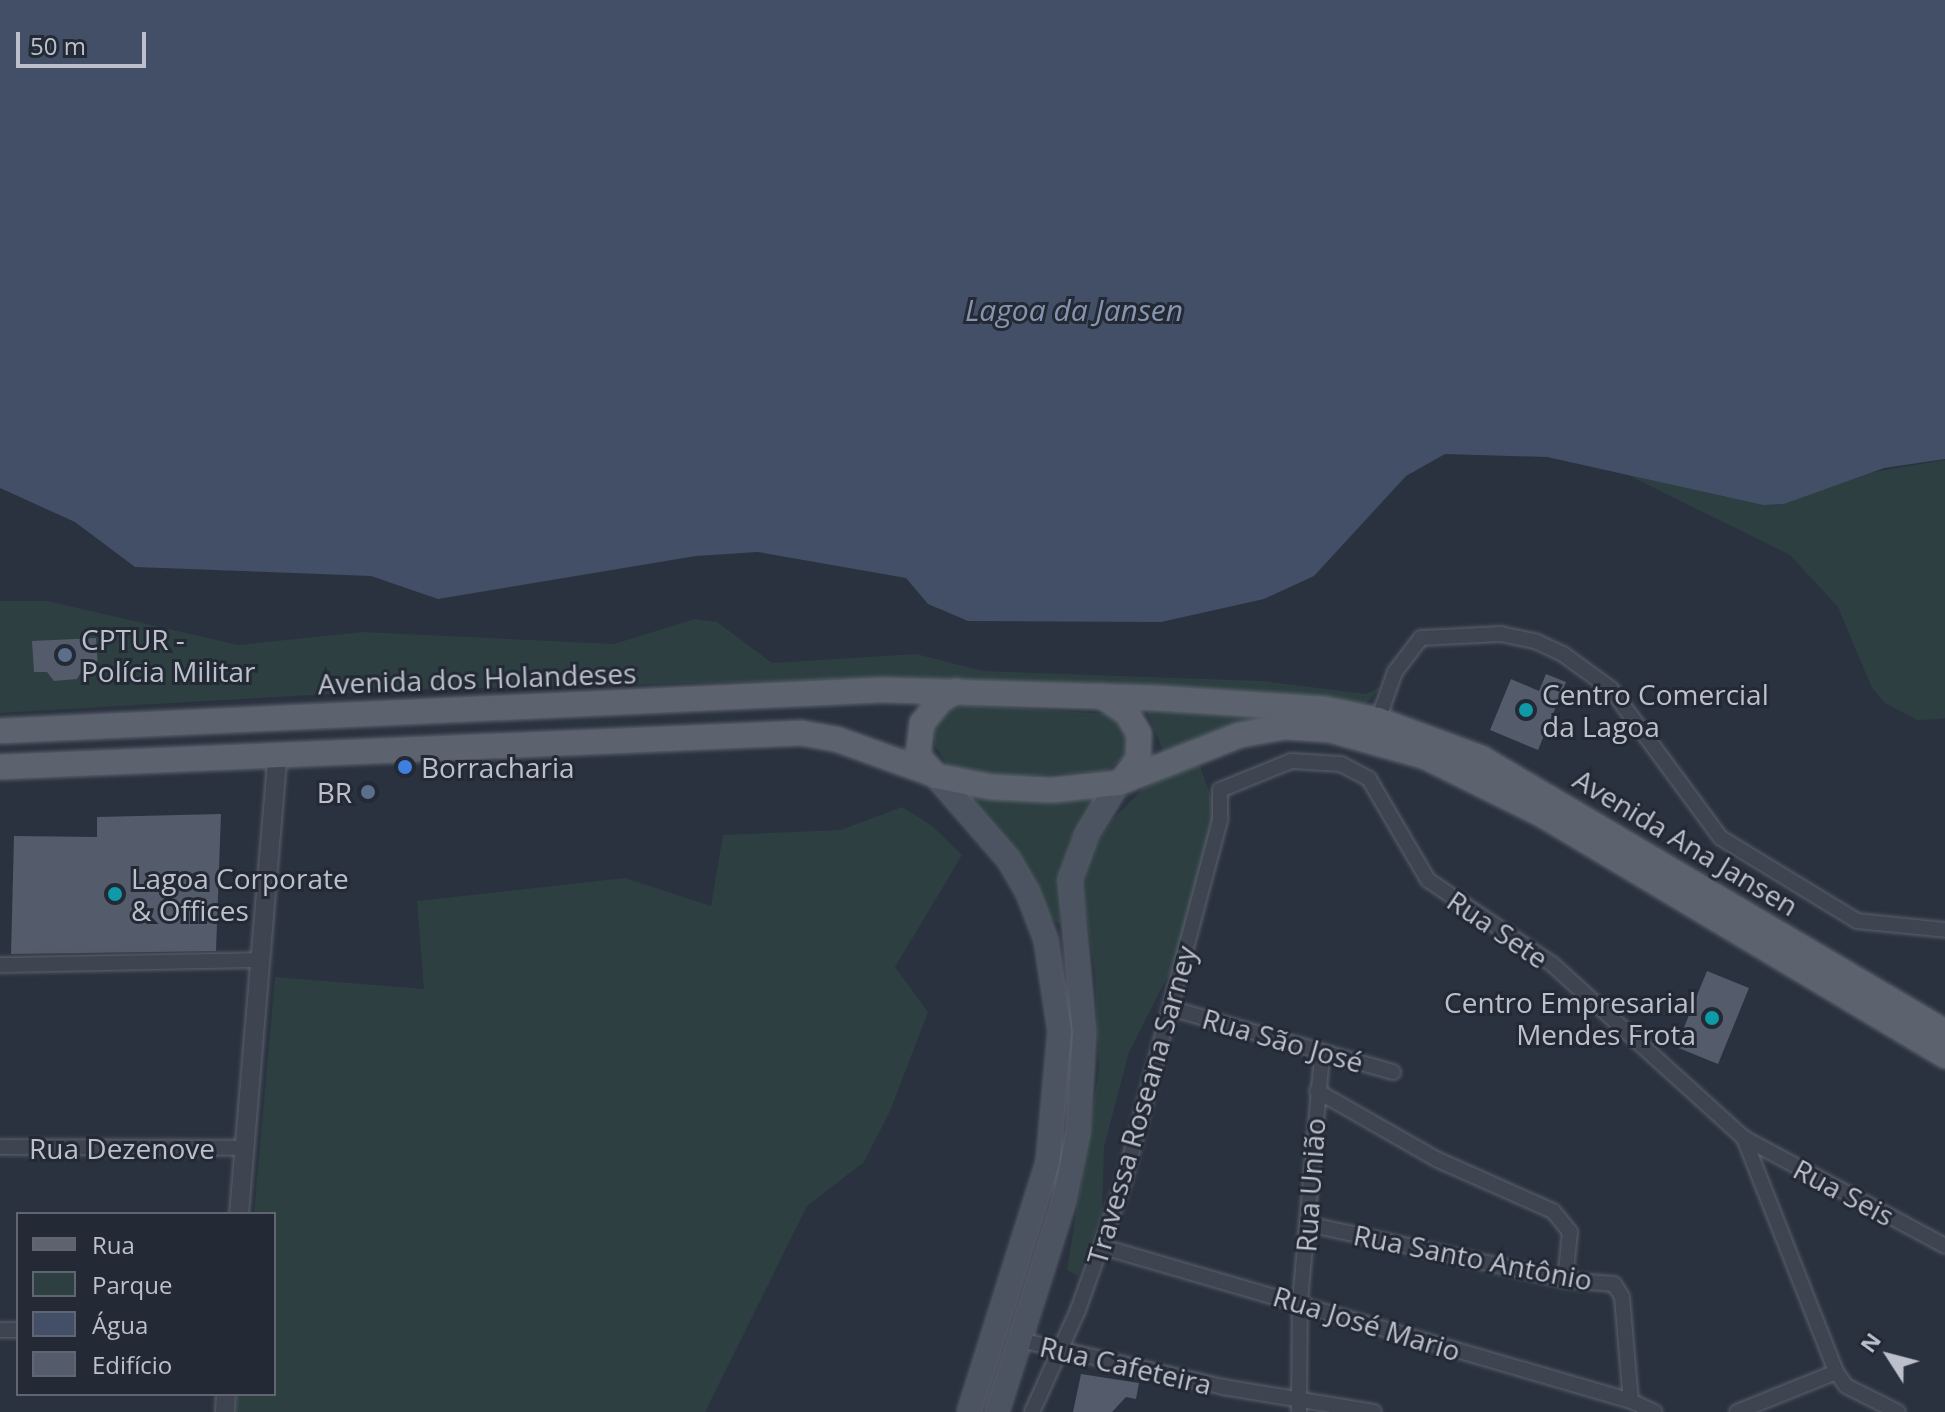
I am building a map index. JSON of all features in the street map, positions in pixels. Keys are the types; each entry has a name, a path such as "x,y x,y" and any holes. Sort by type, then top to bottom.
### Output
{"main road":[{"name":"Avenida dos Holandeses","path":"0,731 613,702 956,691 1101,696"},
{"path":"956,691 933,707 919,732 918,756 1009,860 1028,893 1046,940 1058,1002 1059,1083 1048,1162 969,1412"},
{"name":"Avenida Ana Jansen","path":"1101,696 1278,704 1378,720 1481,758 1945,1032"},
{"path":"997,1412 1067,1187 1082,1104 1084,1033 1070,880 1087,834 1138,759 1139,734 1127,713 1101,696"},
{"path":"278,754 283,736 296,728 580,716 613,702"},
{"name":"Avenida Ana Jansen","path":"935,775 1024,790 1120,782 1240,735 1285,727 1330,730 1426,757 1522,803 1945,1056"},
{"path":"0,767 813,734 935,775"},
{"path":"1004,1306 1029,1312"}],"street":[{"path":"1378,720 1395,672 1421,638 1501,634 1535,641 1563,654 1611,689 1721,838 1857,921 1945,930"},
{"path":"239,1212 278,754"},
{"name":"Rua Sete","path":"1220,790 1291,761 1341,764 1369,779 1428,880 1552,964 1744,1138 1836,1372"},
{"name":"Travessa Roseana Sarney","path":"1032,1412 1103,1247 1173,1009 1220,819 1220,790"},
{"path":"0,965 260,960"},
{"name":"Rua São José","path":"1173,1009 1322,1055 1393,1072"},
{"name":"Rua União","path":"1299,1405 1300,1302 1322,1055"},
{"path":"1317,1091 1436,1159 1542,1203 1563,1218 1570,1248 1565,1280"},
{"name":"Rua Seis","path":"1744,1138 1945,1246"},
{"name":"Rua Dezenove","path":"0,1147 243,1148"},
{"name":"Rua Santo Antônio","path":"1307,1224 1565,1280 1614,1284 1624,1306 1631,1401"},
{"name":"Rua José Mario","path":"1103,1247 1300,1302 1631,1401 1655,1412"},
{"name":"Rua Cafeteira","path":"1020,1340 1299,1405 1374,1412"},
{"path":"1737,1412 1836,1372 1846,1386 1898,1412"}],"green space":[{"path":"1945,460 1945,718 1940,719 1917,720 1885,703 1872,688 1838,607 1790,555 1628,475 1762,505 1784,504 1861,474"},
{"path":"0,601 47,601 238,645 363,632 614,644 695,619 717,622 772,663 916,654 983,671 1262,681 1366,694 1381,687 1363,707 898,678 399,690 0,713"},
{"path":"965,705 1108,714 1124,726 1129,740 1124,757 1107,771 1001,777 948,766 935,746 934,727 945,713"},
{"path":"1144,705 1242,709 1254,720 1164,753"},
{"path":"1198,761 1215,808 1180,952 1129,1052 1104,1147 1102,1213 1078,1276 1067,1270 1099,1070 1095,975 1082,884 1092,851 1113,819 1143,789"},
{"path":"969,791 1100,795 1072,838 1062,869 1060,924 1046,917 1015,852 965,797"},
{"path":"902,807 931,825 962,855 895,967 928,1012 890,1111 864,1162 807,1206 705,1412 236,1412 237,1396 276,1396 276,1212 254,1212 275,977 424,989 417,901 625,878 711,906 723,835 841,830"}],"water":[{"name":"Lagoa da Jansen","path":"0,0 1945,0 1945,459 1884,468 1784,504 1763,505 1547,457 1445,454 1406,476 1314,576 1264,599 1161,622 968,621 928,604 906,578 758,552 696,556 438,599 371,576 135,567 75,522 0,488"}],"building":[{"name":"CPTUR - Polícia Militar","path":"96,638 98,669 83,669 77,679 54,681 47,672 34,672 32,641"},
{"name":"Centro Comercial da Lagoa","path":"1546,674 1566,682 1538,750 1490,730 1511,679 1539,691"},
{"name":"Lagoa Corporate & Offices","path":"221,814 216,951 11,954 14,836 97,837 97,817"},
{"name":"Centro Empresarial Mendes Frota","path":"1707,971 1749,988 1718,1064 1676,1047"},
{"path":"1081,1374 1139,1383 1136,1399 1126,1397 1112,1412 1073,1412"}],"place":[{"name":"CPTUR - Polícia Militar","path":"65,655"},
{"name":"Centro Comercial da Lagoa","path":"1526,710"},
{"name":"Borracharia","path":"405,767"},
{"name":"BR","path":"368,792"},
{"name":"Lagoa Corporate & Offices","path":"115,894"},
{"name":"Centro Empresarial Mendes Frota","path":"1712,1018"}]}
